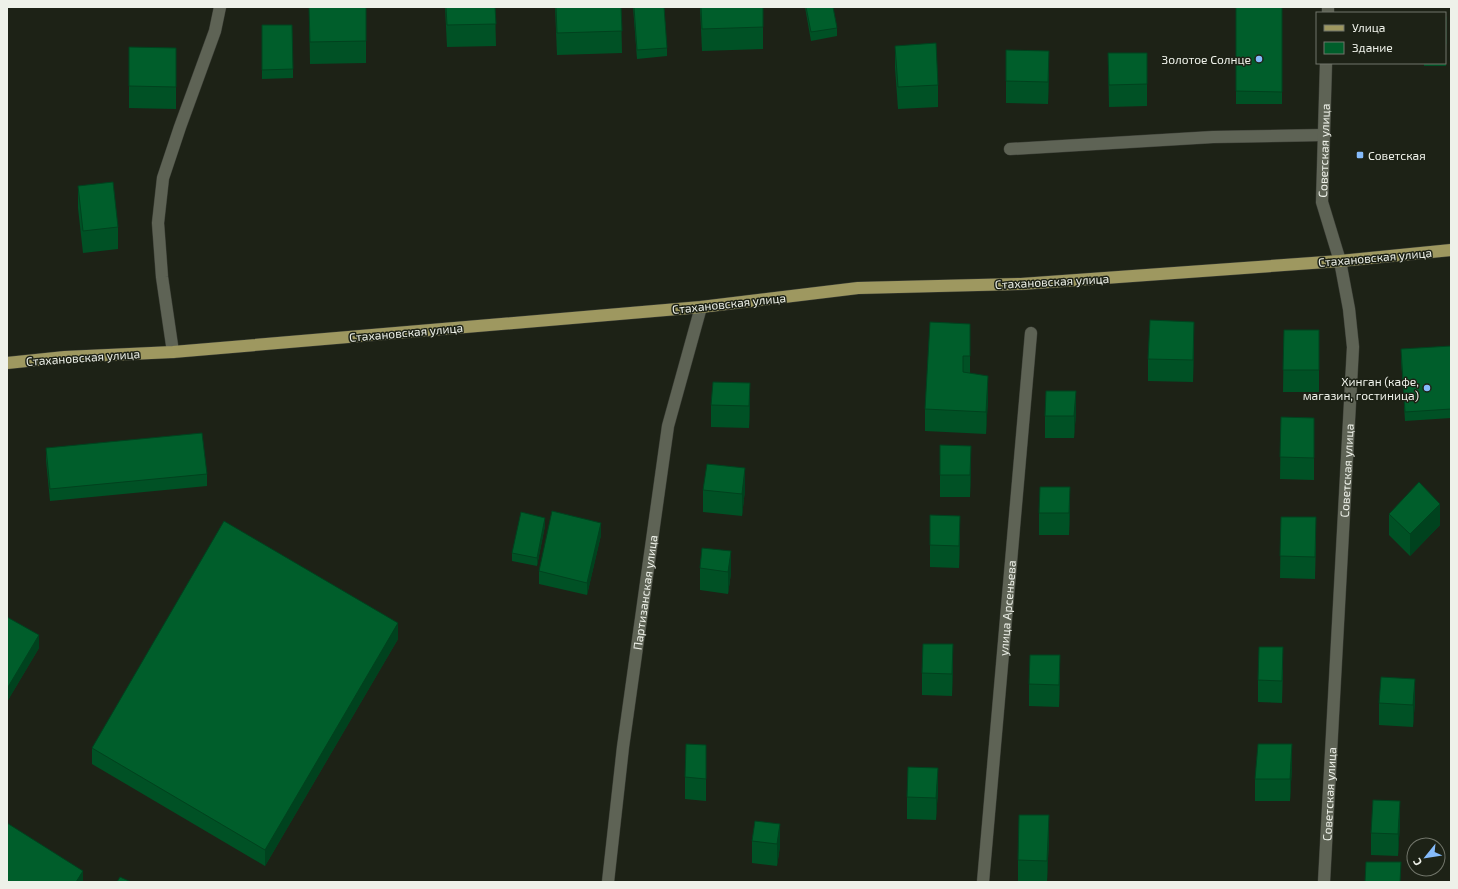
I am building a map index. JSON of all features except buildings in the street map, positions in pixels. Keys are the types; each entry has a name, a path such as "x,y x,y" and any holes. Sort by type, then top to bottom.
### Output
{"main road":[{"name":"Стахановская улица","path":"7,363 65,357 173,352 701,307 858,288 1022,284 1340,261 1451,250"}],"street":[{"path":"173,352 162,277 158,223 163,178 180,126 215,31 220,7"},
{"name":"Советская улица","path":"1324,882 1353,347 1349,309 1340,261 1322,202 1326,64"},
{"path":"1010,148 1213,137 1323,135"},
{"name":"Партизанская улица","path":"608,882 623,748 668,426 701,307"},
{"name":"улица Арсеньева","path":"983,882 1031,333"}],"place":[{"name":"Золотое Солнце","path":"1259,59"},
{"name":"Советская","path":"1360,155"},
{"name":"Хинган (кафе, магазин, гостиница)","path":"1427,388"}]}
